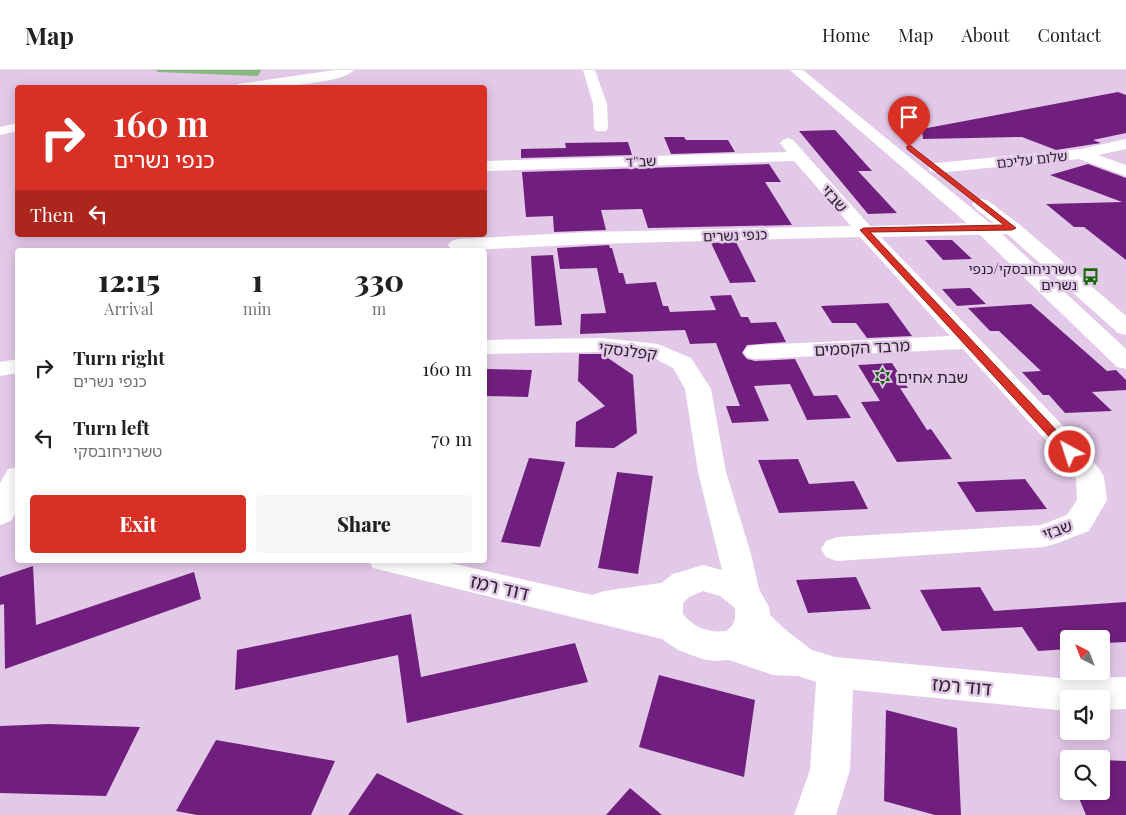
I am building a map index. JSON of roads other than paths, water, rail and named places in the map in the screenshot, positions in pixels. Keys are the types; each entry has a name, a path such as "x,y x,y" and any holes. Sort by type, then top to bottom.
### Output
{"street":[{"path":"254,85 316,78 348,70"},
{"path":"589,70 600,104 601,128"},
{"path":"796,70 984,228 1126,362"},
{"path":"814,70 868,116 1012,228 1126,328"},
{"path":"0,130 15,128"},
{"name":"שלום עליכם","path":"936,168 1081,154 1126,144"},
{"name":"שב''ד","path":"487,166 793,150"},
{"name":"שבזי","path":"793,150 864,230 1060,439 1090,477 1092,500 1078,523 1044,536 837,549"},
{"path":"1081,154 1126,171"},
{"name":"כנפי נשרים","path":"458,243 864,230 1012,228"},
{"name":"מרבד הקסמים","path":"755,352 969,342"},
{"name":"קפלנסקי","path":"487,347 602,346 632,348 658,351 682,363 698,389 712,472 729,533 742,620"},
{"path":"0,369 15,366"},
{"path":"0,514 15,482"},
{"path":"0,523 15,521"},
{"path":"705,578 716,563 729,533"},
{"name":"דוד רמז","path":"397,563 587,606 671,611"},
{"path":"705,578 725,582 742,620 720,647 692,642 679,634 671,611 682,583 705,578"},
{"name":"דוד רמז","path":"742,620 773,660 818,667 1058,694 1126,693"},
{"path":"815,815 830,770 818,667"}],"place":[{"name":"טשרניחובסקי/כנפי נשרים","path":"1091,276"},
{"name":"שבת אחים","path":"883,376"}]}
